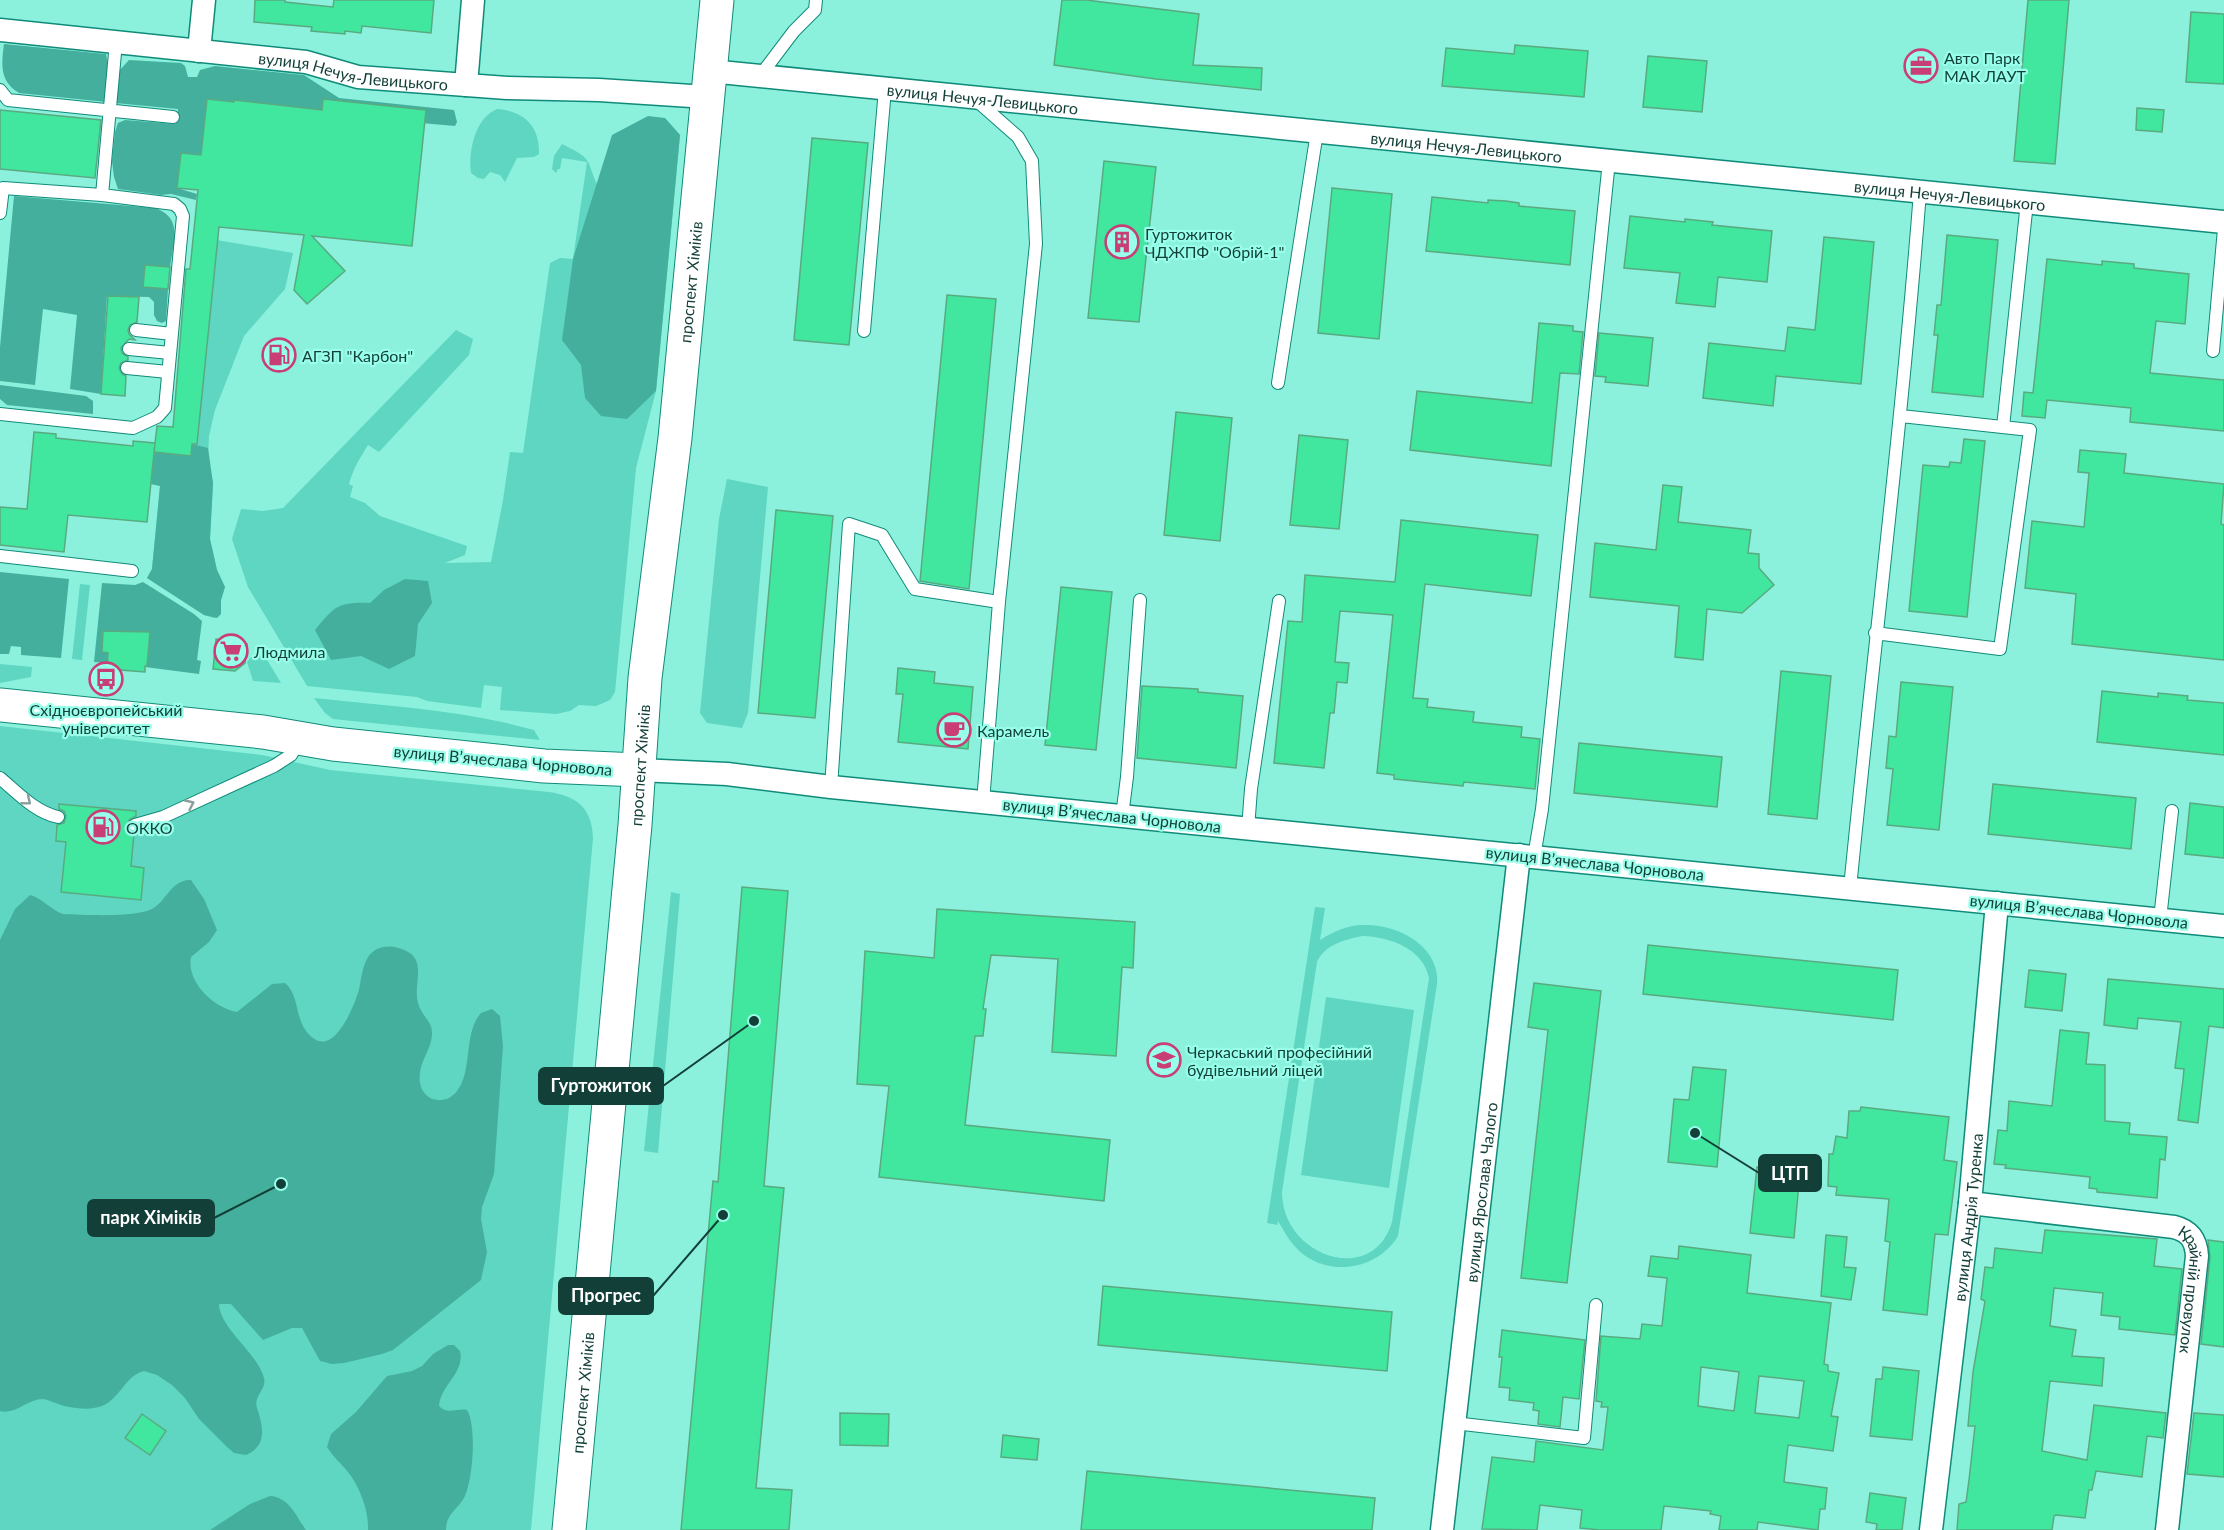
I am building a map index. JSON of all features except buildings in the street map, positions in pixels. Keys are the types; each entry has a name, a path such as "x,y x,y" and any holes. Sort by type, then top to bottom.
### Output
{"main road":[{"name":"проспект Хіміків","path":"569,1530 639,770 645,678 675,438 717,0"},
{"name":"вулиця Вʼячеслава Чорновола","path":"0,705 263,732 333,744 544,766 639,770"}],"street":[{"path":"199,51 204,0"},
{"path":"466,85 473,0"},
{"name":"вулиця Нечуя-Левицького","path":"0,30 306,62 358,77 466,85 709,84 760,76 2224,222"},
{"name":"вулиця Вʼячеслава Чорновола","path":"639,770 727,774 831,787 2224,926"},
{"name":"вулиця Ярослава Чалого","path":"1442,1530 1527,856"},
{"name":"вулиця Андрія Туренка","path":"1931,1530 1970,1203 1997,903"},
{"name":"Крайній провулок","path":"1970,1203 2174,1227 2182,1229 2194,1240 2197,1256 2167,1530"}],"lane":[{"path":"760,76 794,32 815,10 816,0"},
{"path":"102,195 116,42"},
{"path":"864,331 885,88"},
{"path":"0,90 8,100 173,117"},
{"path":"974,98 1018,137 1032,161 1036,244 999,602 983,802"},
{"path":"1278,383 1317,132"},
{"path":"1527,856 1542,809 1609,161"},
{"path":"0,213 3,188 102,195 174,204 183,216 179,308 172,334 165,408 157,417 133,428 0,414"},
{"path":"1850,888 1875,633 1901,416 1920,192"},
{"path":"2003,427 2027,202"},
{"path":"2213,351 2224,229"},
{"path":"136,330 172,334"},
{"path":"129,349 170,353"},
{"path":"127,368 168,372"},
{"path":"1875,633 2000,649 2030,429 1901,416"},
{"path":"831,787 849,524 882,536 915,589 999,602"},
{"path":"0,555 132,571"},
{"path":"1122,816 1140,600"},
{"path":"1248,828 1251,789 1279,601"},
{"path":"135,825 163,817 274,766 291,755 301,739"},
{"path":"0,778 35,807 46,814 58,817"},
{"path":"2160,919 2172,811"},
{"path":"1454,1423 1584,1438 1596,1305"}],"green space":[{"path":"497,109 515,113 528,122 537,135 539,144 539,154 534,157 517,158 505,182 500,175 490,172 484,179 478,178 471,173 470,165 472,146 478,128 489,113"},
{"path":"665,118 680,135 656,391 636,468 615,692 610,700 596,706 579,705 570,711 556,714 500,710 502,687 484,685 481,708 427,701 417,697 307,686 248,587 232,539 241,509 263,511 283,508 456,330 473,339 469,355 379,452 368,445 349,484 353,486 350,497 365,503 380,516 467,546 465,555 445,563 491,562 510,452 523,453 550,263 560,258 573,259 587,162 562,158 560,169 556,173 552,169 554,156 562,144 580,154 588,162 598,186"},
{"path":"217,240 293,253 285,289 244,336 215,410 209,436 208,458 213,483 210,539 217,570 225,587 221,600 221,614 214,618 204,615 147,578 152,569 160,486 151,484 154,452 191,456 192,444 197,444"},
{"path":"727,479 768,487 748,713 742,728 707,723 700,713 719,519"},
{"path":"80,584 90,585 82,660 72,659"},
{"path":"258,652 263,653 281,683 253,681 247,662"},
{"path":"0,664 32,667 31,677 0,683"},
{"path":"314,698 425,709 507,723 534,730 540,740 333,719 325,713"},
{"path":"0,726 262,755 330,770 549,792 575,800 586,811 590,819 593,838 531,1530 0,1530"},
{"path":"671,892 680,894 658,1153 644,1151"},
{"path":"1315,907 1325,908 1320,940 1351,926 1376,925 1389,928 1414,939 1432,958 1436,970 1437,984 1398,1236 1380,1256 1368,1262 1355,1266 1329,1266 1304,1255 1289,1239 1278,1221 1277,1225 1267,1223","holes":["1363,936 1404,946 1420,959 1429,978 1392,1222 1382,1242 1367,1254 1349,1258 1330,1256 1312,1247 1297,1233 1286,1215 1282,1192 1317,962 1325,951 1336,944"]},
{"path":"1326,997 1414,1010 1389,1188 1301,1175"}],"shaded area":[{"path":"4,44 106,54 108,65 106,102 19,93 8,84 3,73"},
{"path":"129,60 181,63 185,66 188,77 197,77 200,70 215,66 304,75 339,98 454,110 457,122 455,126 235,100 234,102 207,99 201,155 181,153 177,188 197,194 196,200 171,194 161,195 118,189 112,161 118,123 125,120 176,124 178,109 115,103 118,72"},
{"path":"648,116 665,118 680,135 656,391 627,419 601,416 585,398 581,365 562,340 573,259 612,135"},
{"path":"14,196 155,208 170,218 174,240 170,267 143,287 168,289 166,321 162,323 157,321 154,315 154,302 149,297 107,296 101,394 70,389 77,315 43,309 35,385 0,381 0,347"},
{"path":"0,385 86,396 93,401 93,414 7,405 0,399"},
{"path":"192,444 208,448 213,483 210,539 217,570 225,587 221,600 221,614 217,618 204,615 147,578 152,569 160,486 151,484 154,452 191,456"},
{"path":"0,572 69,579 61,658 21,655 21,647 11,646 9,654 0,654"},
{"path":"405,579 428,581 432,603 418,624 415,656 389,669 361,656 331,660 315,630 338,607 351,603 370,603 384,590"},
{"path":"143,582 202,621 197,660 201,661 199,674 145,667 150,632 103,631 102,652 108,653 108,663 94,662 102,583 135,585"},
{"path":"191,880 204,899 217,930 209,942 191,957 193,976 211,999 228,1010 237,1012 272,984 285,983 290,988 302,1025 307,1032 313,1038 321,1041 329,1040 336,1035 348,1017 369,956 378,948 394,947 414,956 417,963 419,1006 432,1030 431,1041 420,1070 420,1083 430,1098 447,1099 457,1091 462,1083 472,1031 481,1013 492,1009 500,1016 503,1046 494,1174 482,1207 481,1219 487,1252 481,1280 393,1350 344,1363 332,1364 320,1361 302,1328 292,1328 263,1340 231,1304 219,1304 225,1322 254,1359 264,1378 264,1386 256,1404 262,1428 261,1440 253,1451 246,1455 234,1453 227,1447 199,1419 185,1398 172,1385 157,1375 144,1371 128,1381 111,1400 101,1406 78,1408 43,1399 32,1401 11,1411 0,1411 0,940 15,909 30,895 63,914 128,914 153,908 172,888"},
{"path":"448,1345 454,1345 460,1351 461,1359 444,1391 439,1406 449,1411 467,1410 470,1418 473,1454 470,1479 464,1498 450,1516 446,1530 368,1530 363,1500 356,1485 327,1447 331,1434 356,1412 387,1376 412,1371 422,1366 433,1354"},
{"path":"270,1496 277,1497 287,1504 306,1530 210,1530 250,1504"}],"place":[{"name":"Авто Парк МАК ЛАУТ","path":"1921,66"},
{"name":"Гуртожиток ЧДЖПФ \"Обрій-1\"","path":"1122,242"},
{"name":"АГЗП \"Карбон\"","path":"279,355"},
{"name":"Людмила","path":"231,651"},
{"name":"Східноєвропейський університет","path":"106,679"},
{"name":"Карамель","path":"954,730"},
{"name":"ОККО","path":"103,827"},
{"name":"Гуртожиток","path":"754,1021"},
{"name":"Черкаський професійний будівельний ліцей","path":"1164,1060"},
{"name":"ЦТП","path":"1695,1133"},
{"name":"парк Хіміків","path":"281,1184"},
{"name":"Прогрес","path":"723,1215"}]}
